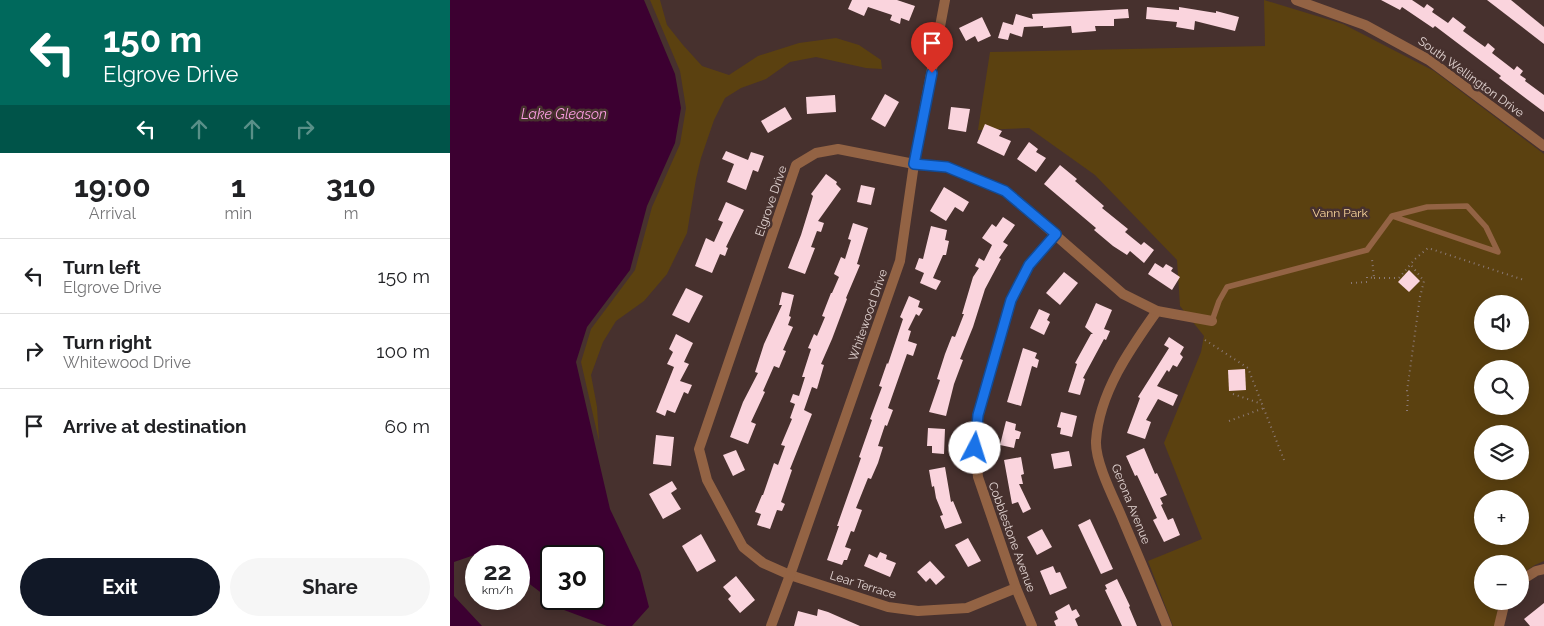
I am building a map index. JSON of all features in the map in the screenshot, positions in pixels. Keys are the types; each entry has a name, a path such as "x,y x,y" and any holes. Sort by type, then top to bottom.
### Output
{"street":[{"name":"Whitewood Drive","path":"771,626 900,261 914,164 945,0"},
{"name":"South Wellington Drive","path":"1296,0 1365,25 1430,60 1544,146"},
{"name":"Elgrove Drive","path":"790,575 763,563 743,547 707,480 699,449 796,165 816,153 838,148 914,164 947,167 1005,191 1123,294 1157,311 1212,321"},
{"name":"Cobblestone Avenue","path":"1032,626 1016,588 978,477 975,448 978,415 1011,300 1029,265 1056,234"},
{"name":"Gerona Avenue","path":"1157,311 1132,346 1118,372 1101,412 1096,443 1103,473 1167,626"},
{"path":"1529,575 1544,569"},
{"name":"Lear Terrace","path":"790,575 888,607 918,611 966,608 1016,588"},
{"path":"1499,626 1503,610"}],"lane":[{"path":"1212,321 1219,301 1228,287 1367,250 1392,216 1427,207 1467,206 1486,226 1498,252 1392,216"}],"path":[{"path":"1351,283 1367,282 1367,277 1399,278 1428,248 1524,280"},
{"path":"1372,259 1374,278"},
{"path":"1407,411 1411,356 1424,281 1411,265"},
{"path":"1205,340 1248,368 1284,460"},
{"path":"1233,394 1262,404"},
{"path":"1229,421 1264,408"}],"green space":[{"path":"650,0 660,0 667,25 702,66 729,75 758,56 799,43 836,38 859,45 881,60 882,69 866,68 816,57 790,62 766,79 741,88 725,98 714,120 701,158 687,233 667,274 644,301 616,321 603,342 591,375 597,407 599,441 581,362 591,329 635,270 652,207 680,144 686,108 680,71"},
{"name":"Vann Park","path":"1264,0 1343,24 1434,71 1544,154 1544,561 1529,569 1529,555 1474,555 1474,610 1498,610 1495,626 1173,626 1148,561 1202,539 1164,443 1201,352 1204,336 1180,306 1177,260 1095,175 1029,128 978,130 990,52 1265,46"}],"water":[{"name":"Lake Gleason","path":"450,0 644,0 675,74 681,108 675,143 647,206 630,270 587,327 576,362 610,509 640,572 649,607 632,626 607,626 564,610 605,610 605,545 540,545 540,592 530,584 530,545 465,545 465,558 454,562 454,596 465,610 482,626 450,626"}],"building":[{"path":"852,0 897,0 915,6 909,21 901,18 900,24 890,20 892,15 868,7 864,16 848,9"},
{"path":"1381,0 1412,0 1424,8 1427,4 1434,9 1432,12 1448,23 1453,17 1466,27 1463,31 1485,47 1488,43 1495,49 1492,53 1514,70 1517,66 1523,71 1520,75 1526,79 1525,81 1544,95 1544,112 1499,78 1501,76 1435,26 1433,28 1402,7 1400,10"},
{"path":"1487,0 1511,0 1544,27 1544,44"},
{"path":"1147,7 1179,10 1179,7 1216,13 1216,11 1239,17 1235,31 1195,21 1194,30 1176,27 1177,22 1146,19"},
{"path":"1128,9 1129,18 1114,19 1114,26 1095,26 1096,31 1072,33 1071,26 1024,27 1022,37 1010,33 1008,40 998,38 1003,22 1013,25 1016,14 1033,19 1032,14"},
{"path":"982,17 991,36 978,42 975,36 966,41 959,28"},
{"path":"885,94 899,102 885,127 871,119"},
{"path":"835,95 836,112 807,114 806,97"},
{"path":"785,107 792,119 768,133 761,121"},
{"path":"951,107 970,109 966,132 948,129"},
{"path":"985,124 1002,131 999,136 1011,141 1004,156 977,143"},
{"path":"1029,142 1038,149 1036,152 1046,158 1036,172 1017,159"},
{"path":"726,151 748,160 751,152 764,156 758,172 753,170 746,190 727,182 734,164 722,159"},
{"path":"1060,165 1104,206 1102,208 1128,229 1125,232 1141,245 1144,242 1154,250 1144,263 1130,251 1127,255 1113,246 1094,230 1096,228 1044,184"},
{"path":"826,174 837,182 836,184 841,189 818,221 824,223 821,232 817,231 811,247 815,248 805,274 788,268 801,235 813,196 811,194"},
{"path":"861,185 875,188 871,205 857,202"},
{"path":"944,187 969,202 963,212 955,207 946,221 930,211"},
{"path":"726,202 744,210 726,247 728,248 725,256 720,254 712,273 695,266 706,238 714,242 723,222 718,220"},
{"path":"1003,217 1015,225 1003,242 1008,245 999,258 1001,259 985,289 960,359 963,360 954,384 946,416 929,412 940,380 937,379 945,354 952,336 955,337 964,314 962,314 973,277 979,268 975,266 979,258 984,261 992,245 982,238 992,224 996,227"},
{"path":"853,223 868,228 857,264 860,265 821,364 824,365 817,389 812,387 804,410 812,414 790,469 792,470 781,502 785,504 782,511 777,510 770,529 757,525 761,514 755,512 774,463 778,465 785,446 781,445 792,419 790,418 795,404 790,402 793,394 799,396 805,377 802,377 811,349 808,348 814,334 817,336 825,317 822,316 839,277 834,274 841,257 845,259 851,240 848,239"},
{"path":"931,226 947,230 945,240 949,241 946,255 943,255 933,278 941,281 936,290 920,283 924,273 915,269 919,258 923,259"},
{"path":"1155,263 1163,268 1166,264 1173,268 1171,271 1180,277 1172,290 1148,274"},
{"path":"1409,270 1420,281 1409,292 1398,282"},
{"path":"1064,272 1078,283 1060,305 1046,293"},
{"path":"686,288 703,296 689,323 672,315"},
{"path":"782,292 794,295 788,325 793,327 783,350 786,351 779,368 774,366 763,391 765,392 751,422 756,424 748,444 730,437 743,402 758,373 755,372 764,344 782,305 779,305"},
{"path":"909,296 920,301 918,307 923,309 919,316 916,314 908,330 911,331 908,341 917,344 913,356 907,354 888,408 893,410 887,426 885,425 878,446 883,447 871,479 868,478 856,508 862,510 854,532 851,531 845,547 851,549 847,560 844,560 842,565 827,560 861,458 859,457 872,420 870,419 882,387 879,386 903,319 900,317"},
{"path":"1096,303 1112,310 1104,329 1110,331 1083,378 1085,379 1080,395 1068,392 1077,364 1075,363 1091,334 1093,334 1085,327"},
{"path":"1039,309 1050,314 1047,320 1050,322 1044,335 1030,328"},
{"path":"676,334 693,343 684,362 689,364 680,381 692,385 688,394 684,392 675,413 667,410 665,416 656,412 674,367 667,364 673,352 669,349"},
{"path":"1169,337 1184,347 1180,354 1183,357 1177,367 1173,365 1169,372 1167,370 1157,386 1178,395 1173,406 1158,399 1146,420 1151,422 1145,439 1127,433 1140,398 1138,397 1169,348 1164,345"},
{"path":"1023,348 1037,353 1035,358 1039,360 1037,368 1032,366 1021,406 1007,402"},
{"path":"1245,369 1246,390 1229,391 1228,370"},
{"path":"1061,412 1077,416 1072,437 1060,434 1061,428 1057,427"},
{"path":"1006,421 1016,424 1015,430 1021,432 1019,439 1016,439 1014,448 1000,445"},
{"path":"928,428 945,429 944,454 932,453 932,446 927,446"},
{"path":"656,435 674,437 671,466 653,464"},
{"path":"1144,448 1155,474 1157,473 1167,495 1160,498 1163,504 1161,505 1168,520 1173,518 1180,535 1164,542 1153,520 1157,518 1126,456"},
{"path":"736,450 745,470 733,476 723,455"},
{"path":"1069,451 1072,466 1054,469 1051,454"},
{"path":"1021,457 1024,474 1021,475 1023,484 1019,484 1031,509 1023,513 1018,502 1012,504 1004,460"},
{"path":"945,467 951,502 953,501 962,523 945,529 940,516 943,515 936,498 934,486 932,487 929,470"},
{"path":"672,481 677,489 671,493 681,509 663,519 649,494"},
{"path":"1090,519 1113,569 1101,574 1078,525"},
{"path":"1042,529 1052,547 1037,555 1027,537"},
{"path":"701,534 716,561 697,572 682,546"},
{"path":"968,538 981,561 968,567 955,545"},
{"path":"880,552 887,555 886,559 896,563 890,577 864,566 869,554 877,558"},
{"path":"930,561 945,577 936,585 930,578 926,582 917,572"},
{"path":"1053,566 1056,573 1060,572 1067,588 1050,595 1040,571"},
{"path":"736,576 755,600 740,613 728,599 731,596 723,587"},
{"path":"1117,579 1137,626 1122,626 1105,590 1107,589 1105,585"},
{"path":"1544,603 1544,626 1530,626 1524,619"},
{"path":"1069,604 1072,611 1076,609 1080,616 1075,619 1078,626 1056,626 1054,621 1058,619 1055,612"},
{"path":"818,609 860,626 794,626 798,611 817,616"}],"route":[{"path":"932,73 914,164 947,167 1005,191 1056,234 1029,265 1011,300 978,415 975,448"}]}
